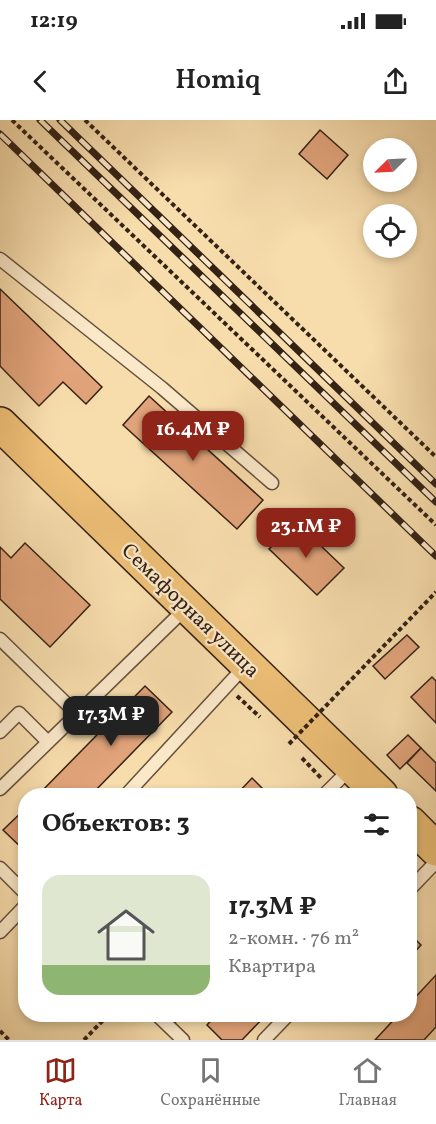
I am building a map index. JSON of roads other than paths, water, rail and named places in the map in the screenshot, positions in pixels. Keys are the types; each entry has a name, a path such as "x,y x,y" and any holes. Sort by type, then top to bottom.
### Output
{"highway":[{"name":"Семафорная улица","path":"0,424 374,788"},
{"path":"417,830 436,849"}],"lane":[{"path":"0,259 162,388 272,483"},
{"path":"0,789 188,607"},
{"path":"0,639 76,713"},
{"path":"132,788 247,664"},
{"path":"0,732 19,713 48,742"},
{"path":"331,788 352,767"},
{"path":"417,882 436,862"},
{"path":"0,868 18,886"},
{"path":"0,932 18,913"},
{"path":"164,1022 183,1040"},
{"path":"264,1040 281,1022"}],"railway":[{"path":"40,120 436,502"},
{"path":"60,120 436,484"},
{"path":"0,134 436,556"}]}
